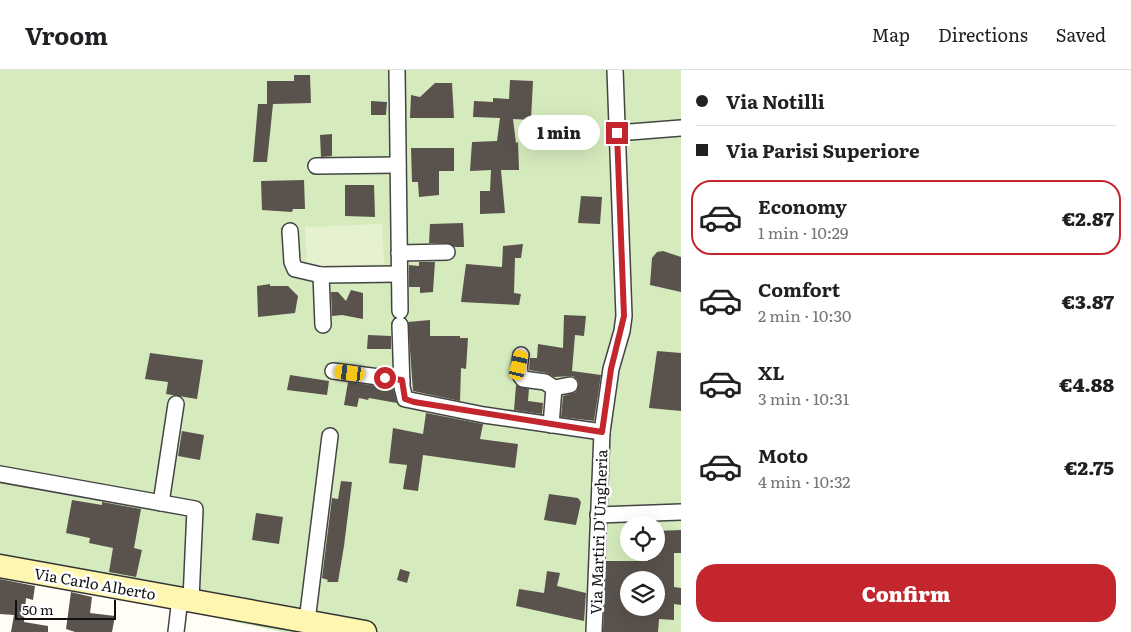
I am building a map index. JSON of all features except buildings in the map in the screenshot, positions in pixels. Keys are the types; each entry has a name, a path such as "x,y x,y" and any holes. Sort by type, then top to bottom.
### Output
{"street":[{"path":"397,70 400,318 402,380 405,399 551,425 602,432"},
{"name":"Via Martiri D'Ungheria","path":"594,632 602,432 611,369 624,316 615,70"},
{"path":"617,133 681,128"},
{"path":"316,166 398,165"},
{"path":"290,231 292,262 295,268 321,275 399,274"},
{"path":"399,253 447,252"},
{"path":"321,275 323,325"},
{"path":"521,355 519,365 520,376 523,379 545,382 554,388 570,385"},
{"path":"333,371 402,380"},
{"path":"551,425 554,388"},
{"path":"161,504 176,404"},
{"path":"313,625 330,436"},
{"path":"0,474 195,509 185,599 176,632"},
{"path":"598,515 681,512"},
{"name":"Via Carlo Alberto","path":"0,566 185,599 313,625 365,632"}],"green space":[{"path":"0,70 681,70 681,632 282,632 0,572"},
{"path":"382,224 384,264 307,267 305,227"}],"route":[{"path":"385,378 402,380 405,399 414,402 602,432 611,369 622,331 624,316 617,133"}]}
